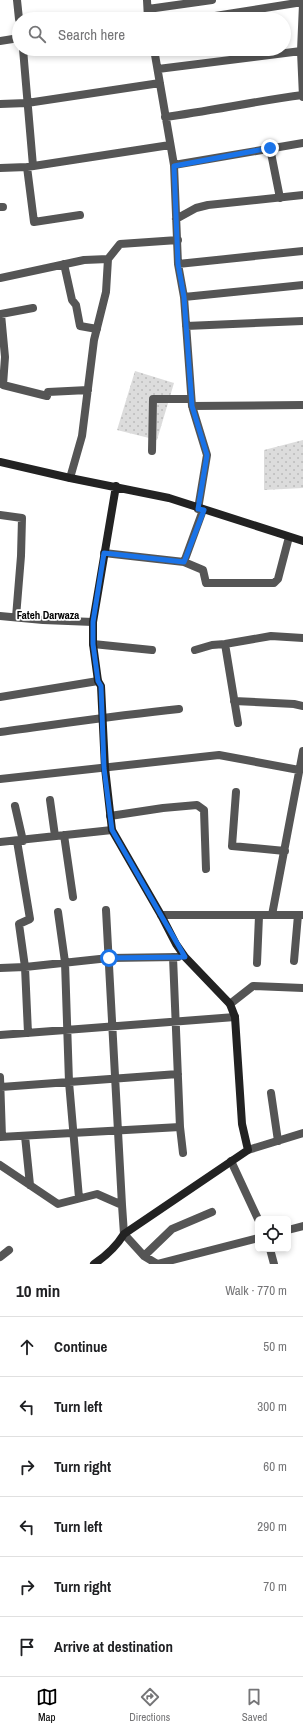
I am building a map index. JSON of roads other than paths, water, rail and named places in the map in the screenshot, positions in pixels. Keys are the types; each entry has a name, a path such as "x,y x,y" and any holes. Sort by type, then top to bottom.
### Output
{"street":[{"path":"17,0 18,12"},
{"path":"146,0 148,9 212,0"},
{"path":"165,118 255,101 303,96 303,2 240,12"},
{"path":"0,41 12,39"},
{"path":"291,49 302,47"},
{"path":"24,56 34,222 80,215"},
{"path":"155,56 174,166 178,264 184,297 192,402 207,455 201,510 184,562"},
{"path":"158,69 243,56"},
{"path":"0,104 27,103 160,83"},
{"path":"174,166 303,143"},
{"path":"0,168 30,167 170,145"},
{"path":"270,148 280,198"},
{"path":"176,219 196,208 208,205 303,195"},
{"path":"70,478 82,436 97,329 106,292 108,259 120,244 178,240"},
{"path":"178,264 303,251"},
{"path":"0,278 84,260 108,259"},
{"path":"64,264 72,300 76,305 80,326 97,329"},
{"path":"184,297 303,285"},
{"path":"33,308 0,314 3,357 2,386 47,396 48,392 88,390"},
{"path":"186,326 303,322"},
{"path":"152,451 153,399 192,402 303,405"},
{"path":"0,462 169,498 201,510 303,541"},
{"path":"116,486 93,622 93,644 98,681 101,686 104,768 112,830 176,944 185,957 230,1004 235,1017 242,1124 248,1150"},
{"path":"0,515 22,518 21,556 16,617"},
{"path":"104,553 184,562 203,570 206,583 274,583 278,579 289,537"},
{"path":"0,616 43,620 93,622"},
{"path":"195,650 212,644 226,644 270,636 303,638"},
{"path":"93,644 152,650"},
{"path":"226,644 238,723"},
{"path":"0,696 98,681"},
{"path":"234,701 294,704 303,706"},
{"path":"0,732 78,722 102,717 179,709"},
{"path":"272,915 303,751"},
{"path":"0,779 218,755 299,770"},
{"path":"236,792 232,846 284,851"},
{"path":"50,800 56,836"},
{"path":"110,816 163,808 197,805 201,807 204,810 206,869"},
{"path":"15,806 30,919 19,924 25,967 28,1033"},
{"path":"0,842 112,830"},
{"path":"64,835 73,897"},
{"path":"106,910 124,1234 144,1256 157,1264 255,1239"},
{"path":"58,912 65,962 69,1082 79,1198"},
{"path":"161,915 301,915 294,961"},
{"path":"257,963 259,916"},
{"path":"173,957 180,1127 183,1153"},
{"path":"0,968 25,967 109,958 185,957"},
{"path":"230,1004 253,986 303,988"},
{"path":"0,1035 68,1031 235,1017"},
{"path":"1,1087 178,1074"},
{"path":"0,1077 1,1137 180,1127"},
{"path":"271,1093 278,1141"},
{"path":"94,1264 105,1256 119,1242 124,1234 248,1150 303,1135"},
{"path":"24,1136 30,1185"},
{"path":"231,1161 257,1216"},
{"path":"0,1165 58,1204 97,1194 122,1204"},
{"path":"144,1256 172,1229 212,1212"},
{"path":"291,1229 303,1226"},
{"path":"0,1257 9,1250"},
{"path":"271,1252 274,1264"}],"district":[{"name":"Fateh Darwaza","path":"48,615"}]}
